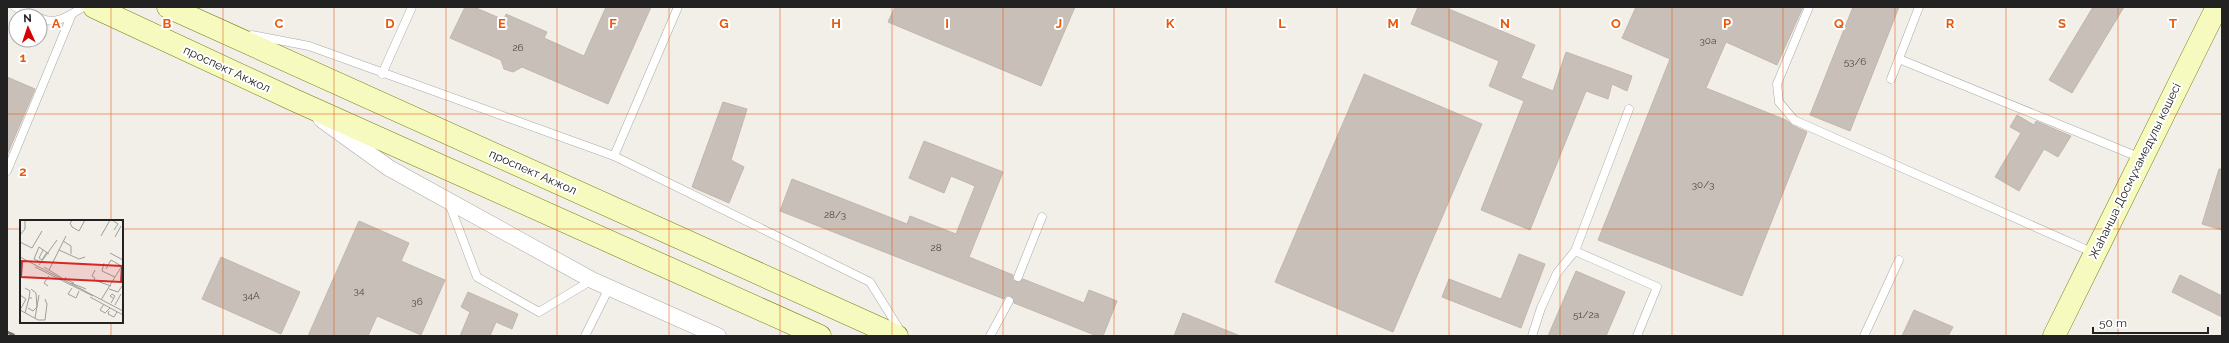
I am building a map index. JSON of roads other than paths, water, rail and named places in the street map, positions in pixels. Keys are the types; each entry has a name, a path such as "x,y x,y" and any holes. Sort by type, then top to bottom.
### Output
{"main road":[{"name":"проспект Акжол","path":"94,7 294,100 820,336"},
{"name":"проспект Акжол","path":"168,7 897,336"},
{"name":"Жаһанша Досмұхамедұлы көшесі","path":"2054,336 2217,7"}],"street":[{"path":"294,100 389,168 448,201 592,280 718,336"}],"lane":[{"path":"48,20 60,20 83,7"},
{"path":"382,74 412,7"},
{"path":"614,156 678,7"},
{"path":"1809,7 1777,84 1779,102 1794,120 2095,254"},
{"path":"1891,78 1919,7"},
{"path":"7,170 72,14"},
{"path":"216,29 309,46 382,74 614,156 870,282 904,336"},
{"path":"1899,59 2142,158"},
{"path":"1532,336 1541,308 1557,273 1575,251 1629,110"},
{"path":"448,201 477,277 539,312 592,280"},
{"path":"1018,277 1042,217"},
{"path":"1575,251 1657,287 1636,336"},
{"path":"1864,336 1899,260"},
{"path":"585,336 609,288"},
{"path":"990,336 1009,301"}],"railway":[{"path":"7,332 16,336"}]}
